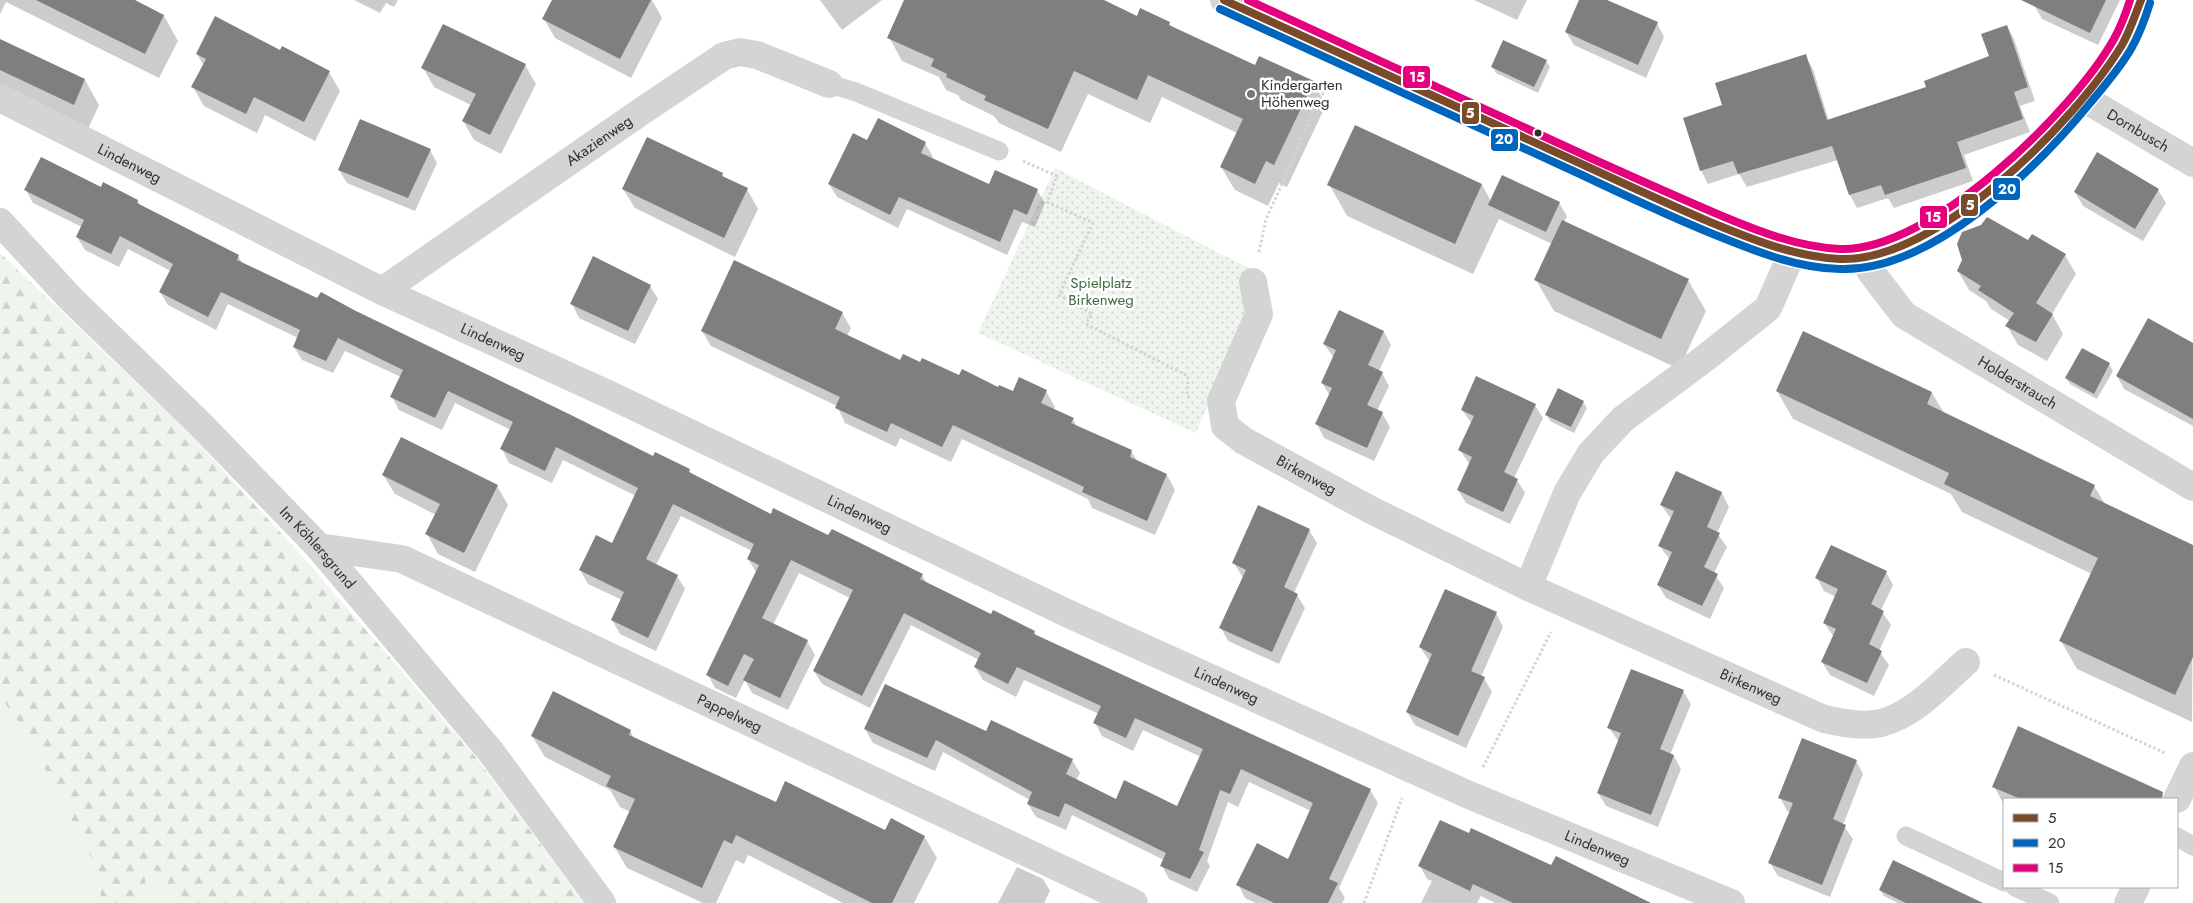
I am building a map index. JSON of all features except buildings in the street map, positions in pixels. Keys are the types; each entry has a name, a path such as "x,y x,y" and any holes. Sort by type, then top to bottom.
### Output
{"street":[{"path":"1224,0 1679,209 1735,232 1793,251 1830,258 1864,258 1898,247 1925,235 1995,186 2046,140 2083,98 2120,47 2141,0"},
{"name":"Akazienweg","path":"382,291 724,56 740,52 756,55 829,84"},
{"name":"Lindenweg","path":"0,98 382,291 610,395 1071,615 1468,795 1731,903"},
{"name":"Dornbusch","path":"2083,98 2193,163"},
{"name":"Im Köhlersgrund","path":"0,222 71,299 200,424 319,547 491,752 602,903"},
{"path":"1528,586 1567,493 1592,453 1623,419 1704,359 1768,308 1793,251"},
{"name":"Holderstrauch","path":"1864,258 1871,272 1904,316 2193,487"},
{"path":"1225,426 1221,401 1259,314 1253,282"},
{"name":"Birkenweg","path":"1225,426 1244,441 1371,510 1528,586 1824,719 1851,725 1881,723 1911,710 1966,662"},
{"name":"Pappelweg","path":"319,547 402,560 1134,903"},
{"path":"2177,798 2182,761"},
{"path":"2128,903 2136,888"}],"lane":[{"path":"829,84 856,92 999,151"},
{"path":"1906,836 2003,882"},
{"path":"2178,838 2193,846"},
{"path":"2016,888 2050,903"}],"path":[{"path":"1253,282 1266,219 1314,109 1345,57"},
{"path":"1052,174 1057,176 1047,202 1093,223 1059,295 1092,314 1086,324 1188,376 1187,396 1225,426"},
{"path":"1468,795 1566,602"},
{"path":"1966,662 2182,761"},
{"path":"1364,903 1411,770"}],"green space":[{"name":"Spielplatz Birkenweg","path":"1055,168 1250,269 1245,316 1196,433 978,333"},
{"path":"0,253 186,430 302,556 474,755 584,903 187,903 147,864 143,903 101,903 100,874 28,736 0,696"},
{"path":"0,696 28,736 100,874 101,903 0,903"},
{"path":"147,864 187,903 143,903"}],"transit line":[{"name":"5","path":"1224,0 1710,222 1757,241 1790,251 1823,258 1840,259 1878,254 1918,238 1959,213 1999,182 2037,148 2072,111 2100,76 2125,40 2141,0"},
{"name":"15","path":"1248,0 1595,160 1715,213 1792,241 1824,248 1840,249 1876,244 1915,228 1955,203 1995,173 2033,139 2094,69 2114,39 2130,0"},
{"name":"20","path":"1220,9 1708,232 1756,251 1789,261 1823,268 1840,269 1875,265 1910,254 1945,235 1979,212 2012,185 2068,129 2117,70 2137,38 2150,3"}],"place":[{"name":"Kindergarten Höhenweg","path":"1251,94"}]}
